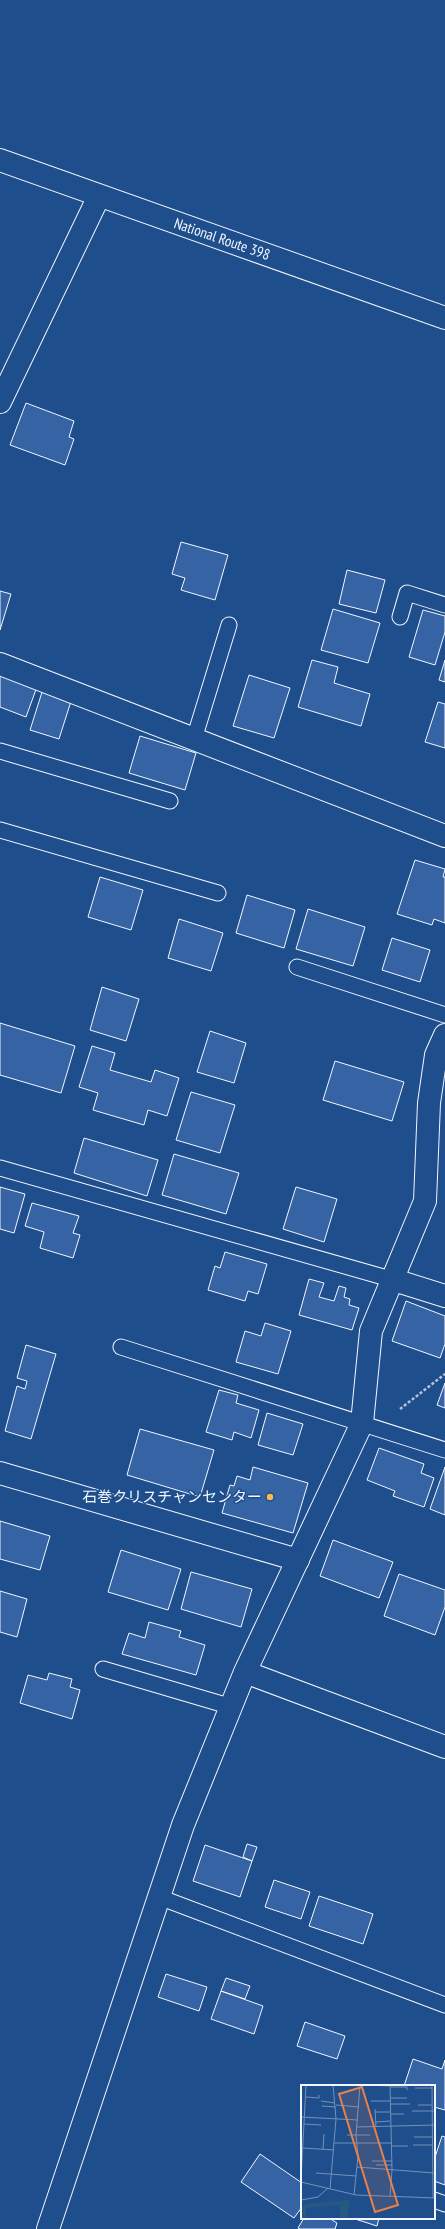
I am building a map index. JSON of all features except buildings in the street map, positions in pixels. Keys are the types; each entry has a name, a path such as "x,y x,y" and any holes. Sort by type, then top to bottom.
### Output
{"main road":[{"name":"National Route 398","path":"0,160 445,318"},
{"path":"0,402 99,196"},
{"path":"0,664 445,836"},
{"path":"48,2229 184,1825 245,1672 298,1560 369,1425 371,1331 394,1280 425,1201 429,1104 436,1055 445,1035"},
{"path":"394,1280 445,1296"},
{"path":"0,1473 298,1560"},
{"path":"245,1672 445,1747"}],"lane":[{"path":"400,617 407,593 445,605"},
{"path":"194,739 229,625"},
{"path":"0,751 170,801"},
{"path":"0,830 218,893"},
{"path":"297,967 445,1015"},
{"path":"0,1168 394,1280"},
{"path":"121,1347 445,1450"},
{"path":"103,1669 232,1707"},
{"path":"159,1897 445,2006"},
{"path":"435,2200 445,2204"}],"path":[{"path":"369,1425 445,1374"}],"place":[{"name":"石巻クリスチャンセンター","path":"270,1497"}]}
